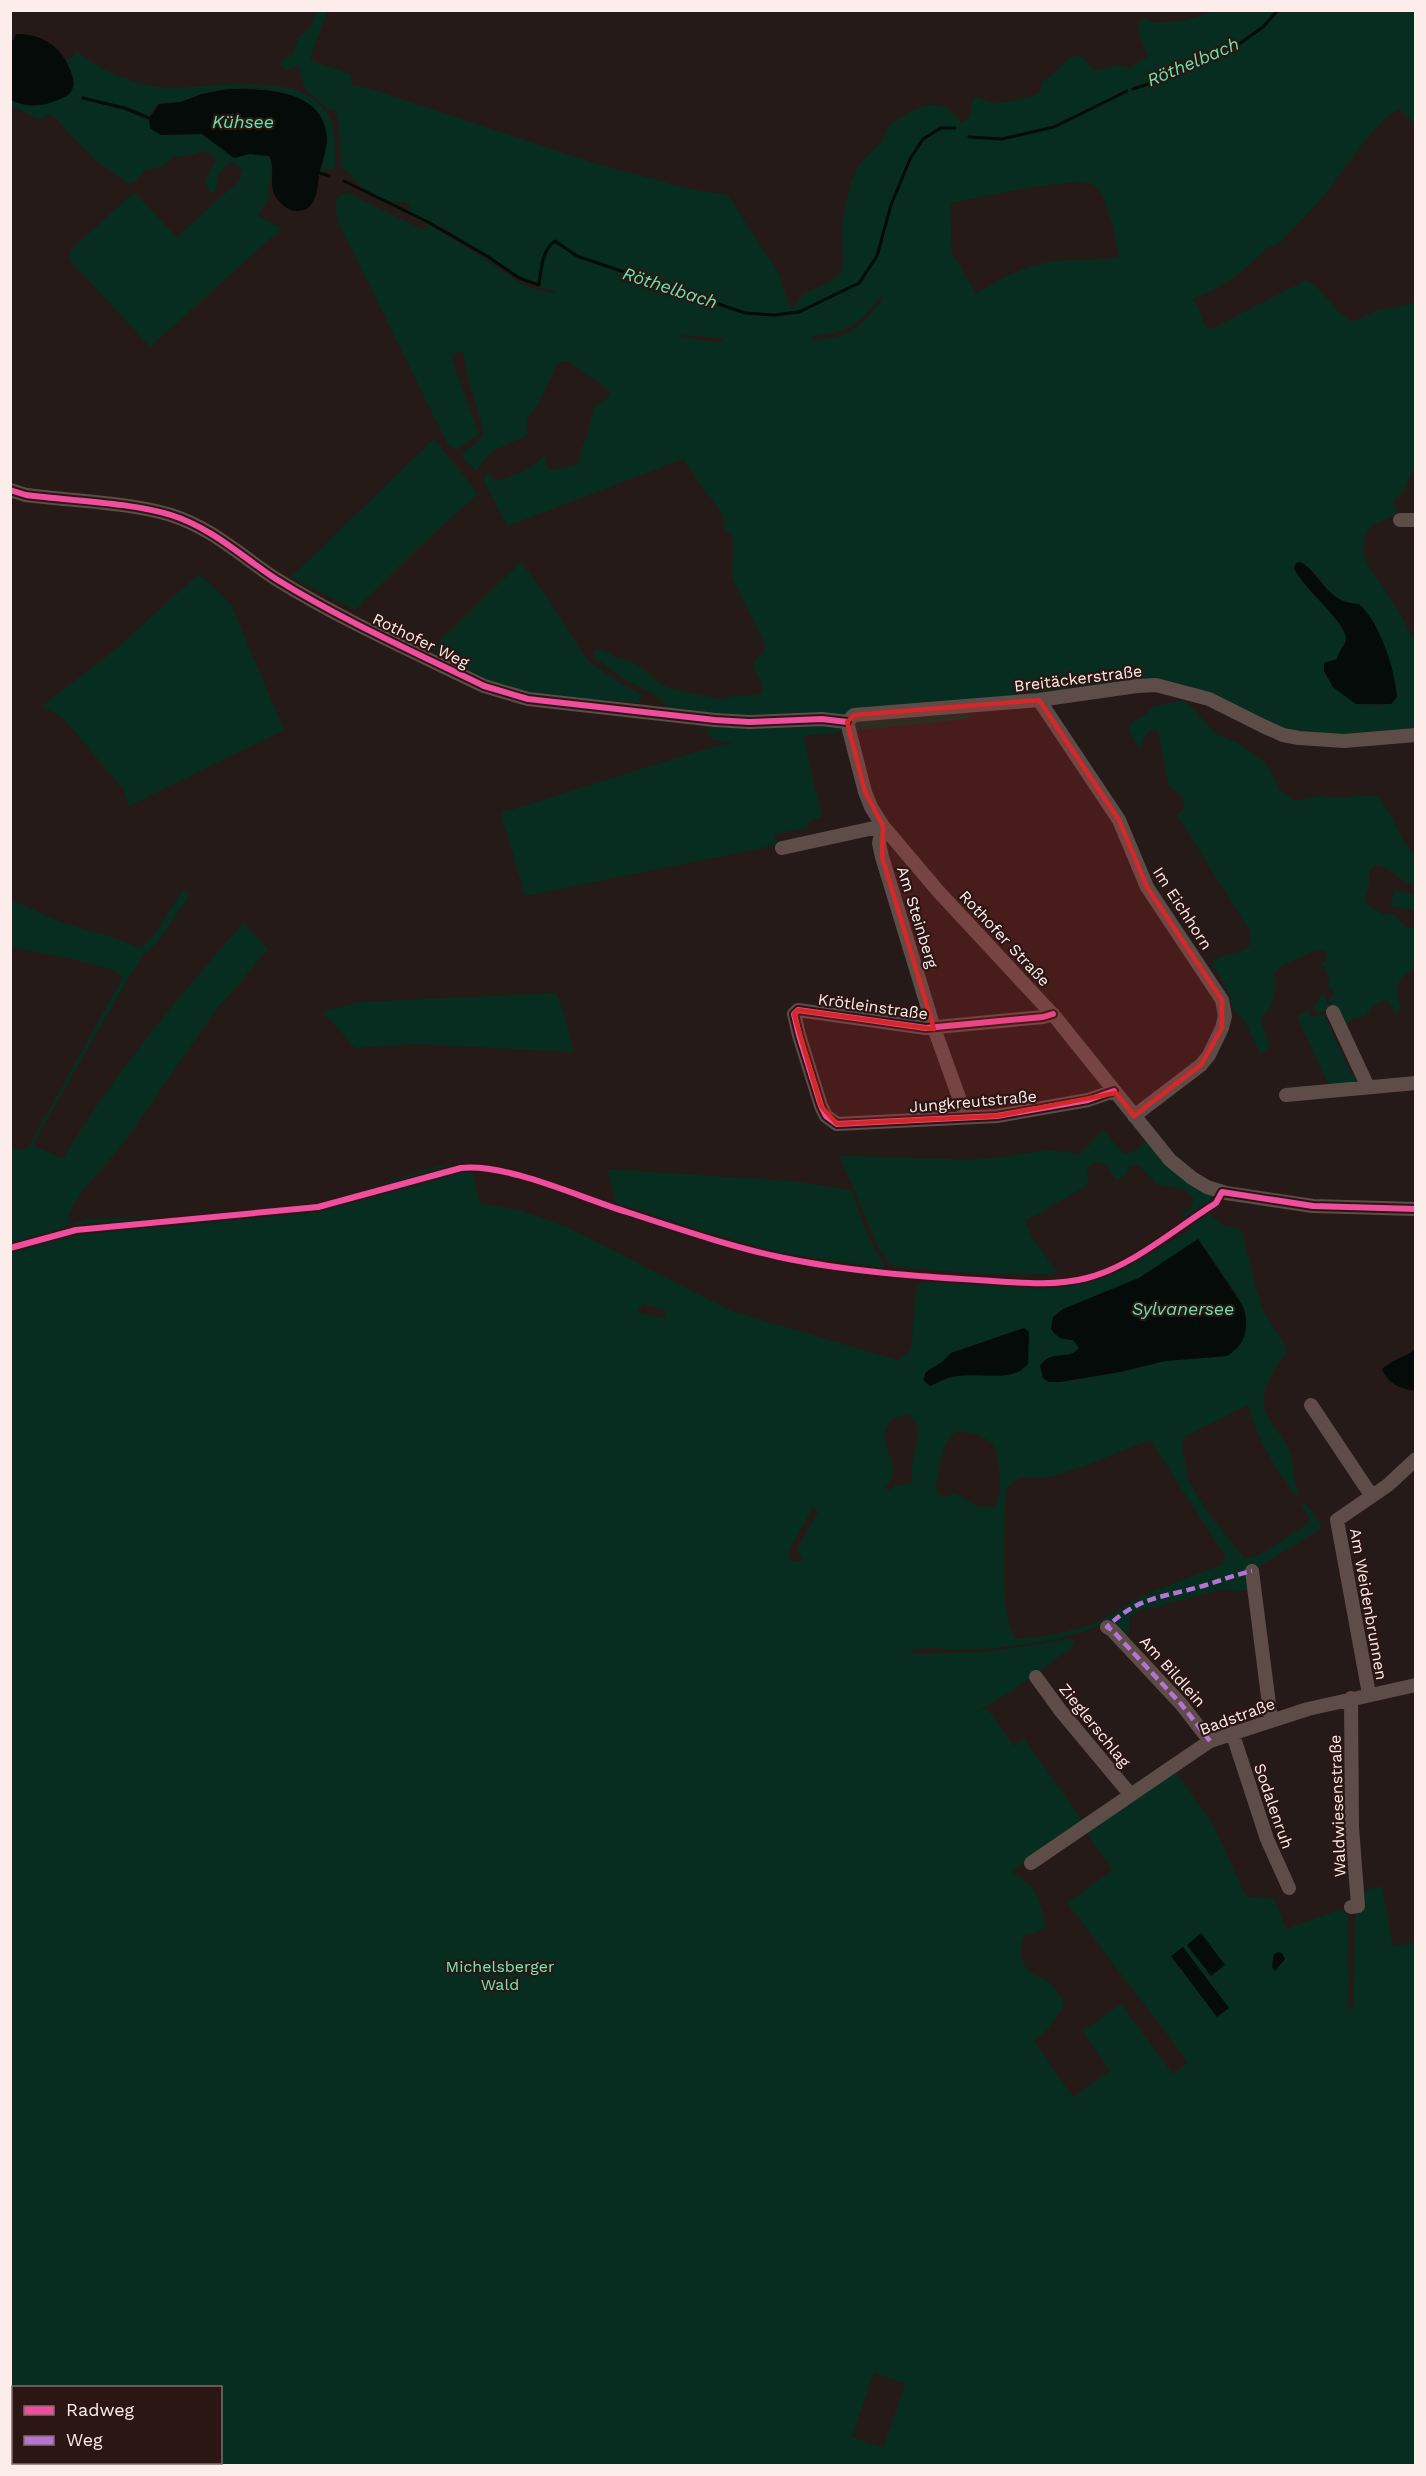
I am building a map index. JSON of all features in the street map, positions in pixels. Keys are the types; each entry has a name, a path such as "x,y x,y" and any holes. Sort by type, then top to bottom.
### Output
{"street":[{"name":"Rothofer Weg","path":"10,489 36,496 146,509 184,520 206,529 276,579 338,613 484,686 528,699 715,720 749,722 822,719 847,722"},
{"path":"1400,520 1416,520"},
{"name":"Breitäckerstraße","path":"847,722 854,714 1039,700 1155,685 1209,699 1263,726 1299,738 1344,741 1416,735"},
{"name":"Im Eichhorn","path":"1039,700 1119,820 1147,887 1202,967 1224,1008 1222,1028 1209,1055 1201,1065 1134,1116"},
{"name":"Rothofer Straße","path":"847,722 866,792 884,826 938,891 1053,1014 1170,1160 1192,1178 1226,1193 1313,1206 1416,1209"},
{"path":"782,848 884,826"},
{"name":"Am Steinberg","path":"884,826 879,843 882,856 934,1028 966,1117"},
{"name":"Krötleinstraße","path":"831,1122 826,1116 812,1081 794,1014 798,1010 934,1028 1053,1014"},
{"path":"1333,1012 1368,1087"},
{"path":"1286,1095 1416,1083"},
{"name":"Jungkreutstraße","path":"831,1122 837,1124 865,1123 1030,1112 1088,1100 1114,1091"},
{"path":"1311,1405 1371,1495 1388,1485 1416,1459"},
{"name":"Am Weidenbrunnen","path":"1369,1694 1337,1520 1371,1495"},
{"path":"1252,1571 1271,1720"},
{"name":"Am Bildlein","path":"1107,1627 1156,1676 1210,1741"},
{"name":"Zieglerschlag","path":"1036,1677 1060,1710 1130,1794"},
{"name":"Badstraße","path":"1031,1863 1210,1741 1271,1720 1351,1698 1416,1685"},
{"name":"Waldwiesenstraße","path":"1351,1698 1352,1827 1358,1906 1351,1907"},
{"name":"Sodalenruh","path":"1232,1732 1267,1839 1289,1888"}],"highlighted area":[{"path":"1039,700 1119,820 1147,887 1222,1000 1222,1028 1201,1065 1134,1116 1116,1093 997,1116 837,1124 821,1106 794,1014 798,1010 934,1029 882,857 883,826 865,792 847,722 854,715"}],"green space":[{"path":"317,11 328,11 310,58 317,63 351,74 352,85 368,88 600,165 699,191 727,194 777,270 791,309 803,295 832,281 840,272 843,267 842,223 851,182 860,163 882,142 889,125 918,108 942,106 963,123 970,116 976,97 1000,103 1038,94 1045,80 1073,56 1086,60 1094,70 1118,65 1130,68 1148,56 1138,31 1140,21 1144,17 1154,23 1186,20 1215,11 1415,11 1415,124 1399,109 1391,114 1372,133 1321,199 1280,243 1269,246 1252,263 1224,284 1192,299 1198,306 1204,325 1211,329 1306,280 1312,283 1349,320 1354,321 1376,311 1415,302 1415,466 1403,492 1394,500 1396,514 1370,527 1364,538 1363,551 1367,564 1394,603 1415,641 1415,732 1343,736 1301,732 1281,727 1203,693 1163,681 1128,680 1120,683 961,704 970,719 803,736 822,817 808,822 808,828 775,834 777,845 525,896 501,813 734,742 713,740 707,733 708,729 719,722 670,709 659,697 626,680 594,657 594,651 601,649 618,658 630,661 669,688 723,700 734,696 762,693 762,686 754,664 764,651 764,642 733,580 732,539 723,528 724,517 683,459 508,526 483,480 487,473 496,481 503,479 528,469 544,456 550,470 579,464 594,408 610,396 609,390 568,361 561,361 528,419 528,435 491,452 476,471 461,456 481,438 484,432 468,379 463,352 458,352 451,357 479,434 457,449 453,449 447,443 341,228 335,209 337,200 344,193 350,194 422,229 431,226 526,286 536,290 558,292 528,282 447,230 408,212 411,207 406,203 375,196 342,168 337,111 329,110 304,88 299,65 286,70 280,65 281,60 292,56 299,36 310,29","holes":["1074,182 1095,186 1105,200 1119,257 1042,263 1009,275 978,293 975,291 952,254 950,203 1026,188","881,296 884,296 869,316 854,329 836,337 812,340 812,336 844,330 867,313","684,335 720,338 724,343 679,337","1299,562 1308,567 1331,593 1348,602 1361,605 1368,615 1384,647 1397,694 1384,705 1358,704 1333,687 1326,674 1329,661 1337,659 1344,645 1346,640 1344,629 1294,568"]},
{"path":"76,52 113,74 152,86 180,88 254,84 278,86 301,92 319,103 333,126 336,167 320,172 325,154 326,135 321,119 312,106 298,98 264,89 229,89 210,92 183,101 160,103 154,108 149,118 161,135 202,134 234,158 250,154 270,156 272,164 271,183 268,183 269,197 258,216 282,228 150,347 69,259 71,250 134,192 177,237 241,179 239,176 243,170 233,162 229,164 220,173 217,190 211,193 205,181 216,159 211,153 201,152 173,157 161,167 145,170 135,182 129,184 95,160 53,116 49,115 39,119 11,106 10,100 40,105 69,95 74,82 66,60 73,57"},
{"path":"434,439 477,495 421,545 355,610 291,577"},
{"path":"521,562 545,594 587,660 618,682 642,695 639,703 534,693 517,689 484,677 432,649"},
{"path":"199,574 231,604 284,730 129,806 124,790 64,719 42,706 112,652"},
{"path":"1187,702 1216,734 1238,743 1263,761 1281,791 1295,801 1320,796 1335,798 1371,795 1379,797 1402,839 1415,856 1415,887 1384,868 1374,865 1369,872 1369,886 1364,901 1384,915 1394,914 1406,927 1415,929 1415,966 1401,979 1397,988 1401,1007 1398,1013 1388,1001 1384,1000 1374,1005 1365,1016 1354,1018 1346,1025 1334,1011 1328,999 1335,995 1332,988 1328,990 1329,975 1320,962 1325,962 1328,957 1325,951 1316,950 1280,967 1274,973 1275,990 1271,1006 1261,1019 1270,1048 1260,1053 1244,1020 1234,1010 1228,992 1212,964 1220,957 1241,951 1250,945 1250,931 1177,815 1184,808 1184,800 1169,786 1158,732 1154,729 1149,731 1139,748 1128,729 1132,722 1154,706"},
{"name":"Michelsberger Wald","path":"183,890 190,895 157,943 144,955 130,975 34,1142 36,1147 63,1158 104,1096 148,1036 243,923 268,949 213,1014 123,1144 80,1194 69,1214 69,1221 64,1226 88,1219 186,1216 318,1203 438,1166 473,1164 474,1181 481,1204 516,1209 567,1227 732,1311 900,1361 901,1357 911,1349 916,1288 924,1280 1043,1285 1083,1282 1121,1270 1193,1228 1182,1214 1191,1208 1194,1199 1185,1190 1156,1184 1139,1165 1130,1165 1125,1176 1116,1180 1105,1163 1093,1163 1087,1168 1089,1182 1085,1187 1025,1221 1031,1235 1058,1274 986,1274 895,1267 889,1263 878,1247 839,1155 982,1159 1055,1151 1078,1155 1104,1131 1123,1153 1127,1154 1146,1141 1175,1169 1214,1192 1210,1203 1212,1216 1224,1226 1240,1229 1242,1232 1261,1307 1284,1343 1287,1352 1268,1383 1264,1400 1268,1417 1290,1453 1299,1494 1297,1497 1274,1465 1262,1442 1248,1405 1184,1437 1182,1442 1188,1480 1209,1514 1245,1559 1261,1554 1308,1523 1309,1517 1301,1504 1304,1502 1320,1523 1321,1529 1260,1566 1248,1589 1236,1592 1225,1589 1139,1611 1129,1617 1129,1633 1125,1638 1107,1622 1073,1635 1014,1646 957,1650 928,1648 911,1651 913,1654 985,1652 1069,1639 1075,1641 1072,1647 1024,1683 976,1712 987,1708 1014,1746 1024,1739 1083,1821 1012,1871 1027,1882 1038,1897 1045,1927 1035,1934 1027,1934 1024,1938 1021,1954 1024,1965 1031,1973 1051,1983 1065,2005 1049,2028 1034,2041 1073,2097 1110,2071 1082,2031 1121,2004 1173,2074 1188,2062 1067,1903 1113,1870 1088,1836 1089,1827 1174,1769 1215,1828 1246,1897 1274,1898 1286,1929 1338,1910 1348,1914 1347,2007 1353,2010 1355,1914 1364,1912 1361,1891 1382,1886 1393,1947 1415,1942 1415,2465 11,2465 11,1149 24,1150 30,1144 123,977 117,972 90,963 11,947 10,899 60,922 112,937 140,948 150,941","holes":["1198,1239 1240,1299 1246,1316 1216,1357 1165,1361 1120,1372 1060,1382 1045,1381 1043,1361 1071,1354 1079,1348 1053,1317 1063,1309 1139,1278","643,1304 666,1311 665,1318 637,1312","1024,1328 1029,1332 1028,1363 1020,1371 965,1375 934,1384 929,1369 942,1362 951,1353","908,1414 917,1425 918,1438 912,1468 913,1481 909,1484 894,1486 891,1490 885,1488 891,1479 893,1470 885,1437 886,1428 892,1419","958,1431 977,1434 993,1444 1000,1476 999,1495 995,1507 978,1507 955,1493 946,1497 937,1494 941,1459 952,1435","1150,1440 1225,1556 1223,1564 1144,1595 1096,1623 1057,1634 1017,1639 1011,1628 1004,1591 1006,1489 1022,1478 1053,1476","813,1507 818,1512 797,1549 803,1560 794,1562 789,1557 789,1551","874,2373 905,2384 883,2448 852,2437"]},
{"path":"1394,890 1415,895 1415,911 1391,906"},
{"path":"1323,992 1331,1010 1316,1012 1313,1008"},
{"path":"556,993 565,1016 573,1052 414,1044 355,1048 323,1012 359,1002"},
{"path":"1308,1011 1312,1016 1328,1014 1325,1016 1351,1074 1357,1075 1359,1082 1329,1086 1297,1016"},
{"path":"607,1169 793,1181 851,1190 869,1238 886,1269 762,1250 623,1207 616,1203"}],"water":[{"path":"16,34 40,38 59,51 73,79 70,94 42,105 29,105 11,100 11,42"},
{"name":"Kühsee","path":"229,89 260,90 291,95 316,110 323,122 327,142 316,196 307,209 292,210 278,200 272,187 269,156 250,154 234,158 202,134 161,135 150,128 149,118 159,104 181,102 202,94"},
{"path":"1301,562 1333,594 1348,603 1359,604 1374,623 1385,647 1396,686 1397,697 1391,704 1356,704 1333,687 1324,671 1324,663 1337,659 1346,639 1339,624 1294,568 1296,563"},
{"name":"Sylvanersee","path":"1198,1239 1243,1306 1246,1321 1245,1335 1233,1352 1227,1356 1165,1361 1120,1372 1060,1382 1049,1382 1043,1378 1040,1366 1045,1361 1054,1356 1070,1354 1079,1348 1073,1340 1056,1335 1051,1329 1053,1317 1063,1309 1139,1278"},
{"path":"1024,1328 1029,1332 1028,1364 1020,1371 997,1376 953,1377 930,1386 923,1380 926,1372 951,1353"},
{"path":"1415,1350 1415,1391 1396,1385 1382,1369"},
{"path":"1201,1933 1225,1965 1211,1976 1187,1945"},
{"path":"1183,1947 1229,2008 1217,2017 1171,1956"},
{"path":"1279,1952 1285,1959 1275,1971 1272,1967 1274,1954"}],"waterway":[{"name":"Röthelbach","path":"1133,89 1154,82 1208,53 1239,44 1263,27 1278,10"},
{"name":"Röthelbach","path":"969,137 1002,139 1054,127 1127,91"},
{"name":"Röthelbach","path":"83,98 124,108 149,118"},
{"name":"Röthelbach","path":"344,181 428,222 487,256 519,278 539,285 545,255 555,241 577,256 745,313 774,315 799,312 859,283 877,256 891,205 910,159 923,139 941,128 955,128"},
{"name":"Röthelbach","path":"320,173 329,176"}],"marked path":[{"path":"1210,1741 1181,1704 1107,1627 1139,1604 1252,1571"}],"cycle path":[{"path":"10,490 26,495 137,507 186,521 226,543 276,579 352,622 484,686 528,699 715,720 749,722 822,719 847,722"},
{"path":"1053,1014 1043,1017 926,1028 798,1010 794,1014 821,1106 826,1116 837,1124 997,1116 1088,1100 1114,1091"},
{"path":"10,1248 76,1230 318,1207 461,1168 479,1168 522,1176 683,1230 779,1257 878,1272 1019,1283 1074,1281 1121,1265 1216,1203 1222,1192 1313,1206 1416,1209"}]}
